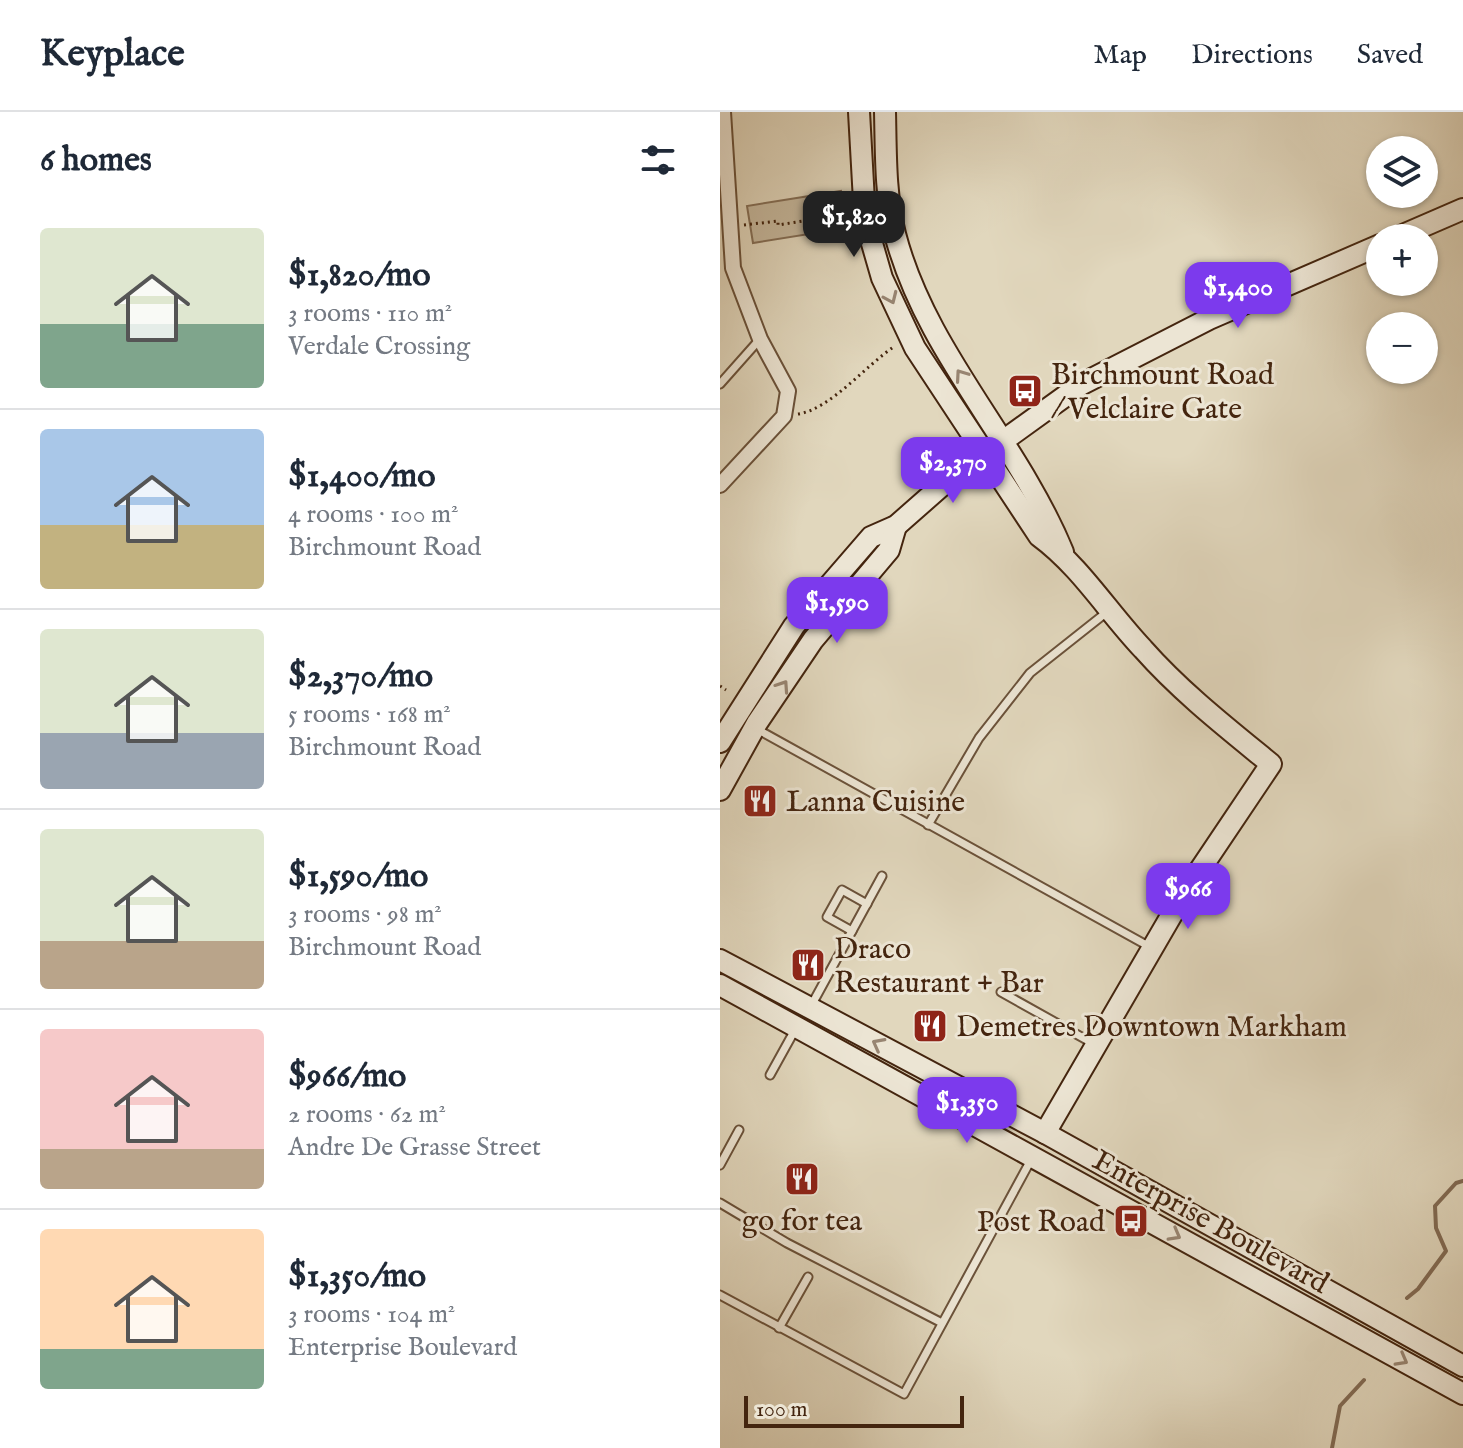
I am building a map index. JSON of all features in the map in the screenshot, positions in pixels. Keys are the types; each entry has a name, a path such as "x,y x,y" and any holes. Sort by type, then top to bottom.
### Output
{"main road":[{"path":"859,112 865,219 882,278 909,338 960,419 986,453 1039,536 1064,554 1143,650 1198,703 1271,764 1185,892 1045,1133"},
{"path":"885,112 887,193 895,234 920,304 935,335 1004,440 1051,523 1064,554"},
{"path":"1428,224 1463,209"},
{"path":"721,740 794,626 871,537 896,526 946,482 1082,384 1209,319 1366,251"},
{"path":"720,790 755,728 813,640 889,550 896,526"},
{"name":"Enterprise Boulevard","path":"720,960 1045,1133 1463,1366"},
{"name":"Enterprise Boulevard","path":"720,985 1463,1394"}],"street":[{"path":"720,485 784,416 788,391 760,339 733,268 723,188 722,117"},
{"path":"720,276 733,268"},
{"path":"1033,1156 1045,1133"}],"lane":[{"path":"720,384 760,339"},
{"path":"928,825 979,738 1030,673 1110,610"},
{"path":"735,719 1152,948"},
{"path":"721,740 741,751"},
{"path":"810,1008 882,876"},
{"path":"852,931 827,917 842,890 867,904"},
{"path":"861,914 871,919"},
{"path":"1001,992 1096,1045"},
{"path":"770,1075 797,1025"},
{"path":"720,1165 739,1130"},
{"path":"720,1295 904,1394 1033,1156"},
{"path":"720,1203 787,1243 942,1323"},
{"path":"779,1328 808,1277"}],"path":[{"path":"729,227 778,221 778,225 809,220 808,216 850,210"},
{"path":"784,416 814,411 880,356 909,338"},
{"path":"720,686 726,690"}],"shaded area":[{"path":"841,191 847,228 753,243 747,206"}],"waterway":[{"path":"1407,1298 1418,1289 1446,1251 1436,1228 1435,1206 1456,1183 1463,1181"},
{"path":"1332,1448 1340,1406 1364,1380"}],"place":[{"name":"Birchmount Road / Velclaire Gate","path":"1025,391"},
{"name":"Lanna Cuisine","path":"760,801"},
{"name":"Draco Restaurant + Bar","path":"808,965"},
{"name":"Demetres Downtown Markham","path":"930,1026"},
{"name":"go for tea","path":"802,1179"},
{"name":"Post Road","path":"1131,1221"}]}
